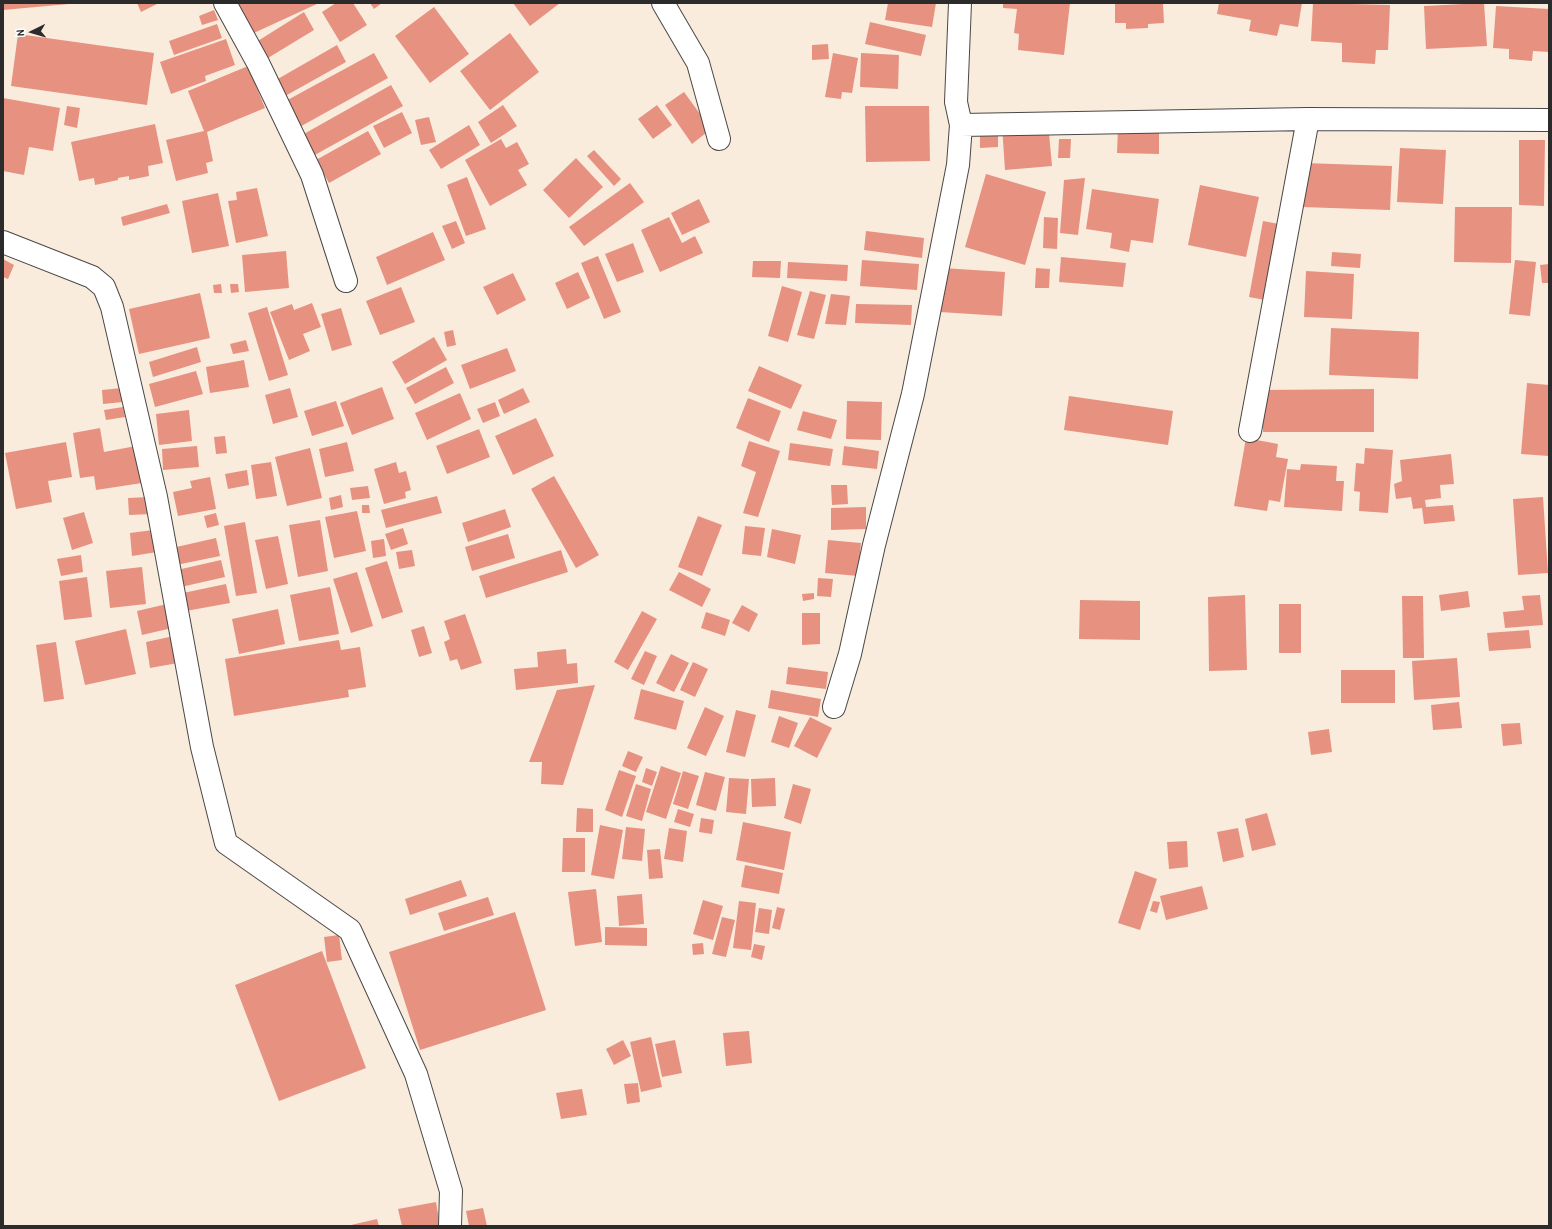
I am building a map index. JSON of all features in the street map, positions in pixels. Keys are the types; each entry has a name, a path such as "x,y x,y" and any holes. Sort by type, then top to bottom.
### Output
{"street":[{"path":"225,3 258,63 312,175 346,280"},
{"path":"662,3 698,63 719,139"},
{"path":"834,707 850,654 874,545 913,394 958,165 961,125 956,102 960,3"},
{"path":"961,125 1308,119 1549,120"},
{"path":"1250,431 1308,119"},
{"path":"3,242 92,278 104,287 112,307 156,497 202,747 226,843 350,930 416,1074 451,1191 450,1226"}],"building":[{"path":"3,3 69,3 69,4 3,10"},
{"path":"137,3 159,3 141,12"},
{"path":"240,3 319,3 243,38 230,8"},
{"path":"336,3 353,3 367,25 340,42 322,12"},
{"path":"370,3 382,3 374,9"},
{"path":"513,3 560,3 530,26"},
{"path":"888,3 936,3 932,27 885,20"},
{"path":"1003,3 1070,3 1064,55 1018,50 1019,34 1014,33 1017,9 1003,8"},
{"path":"1115,3 1163,3 1164,23 1148,24 1148,28 1126,29 1126,23 1115,23"},
{"path":"1219,3 1302,3 1298,27 1280,24 1277,36 1249,31 1251,20 1217,14"},
{"path":"1313,3 1390,5 1388,50 1376,50 1375,64 1342,62 1342,43 1311,41"},
{"path":"1484,3 1487,46 1426,49 1424,6"},
{"path":"1496,6 1549,9 1549,52 1533,51 1532,61 1509,59 1509,49 1493,48"},
{"path":"434,7 469,54 430,83 395,36"},
{"path":"214,10 218,20 202,25 199,16"},
{"path":"304,12 314,30 263,61 253,44"},
{"path":"870,22 926,35 921,56 865,44"},
{"path":"217,24 222,38 174,55 169,41"},
{"path":"510,33 539,72 490,110 460,71"},
{"path":"18,34 154,53 147,105 11,86"},
{"path":"226,39 235,65 205,76 206,81 171,94 160,62"},
{"path":"828,44 829,59 812,60 812,45"},
{"path":"337,45 346,62 278,100 269,84"},
{"path":"374,53 388,78 296,129 282,103"},
{"path":"833,53 858,58 852,93 842,92 841,99 825,97"},
{"path":"861,53 899,55 898,89 860,87"},
{"path":"248,66 265,108 207,132 213,161 206,163 208,173 176,181 166,140 204,131 188,91"},
{"path":"391,85 403,106 313,156 302,135"},
{"path":"684,92 711,129 692,144 665,105"},
{"path":"3,98 60,108 53,151 29,147 24,175 3,171"},
{"path":"503,105 517,126 491,143 478,122"},
{"path":"657,105 672,125 653,139 638,119"},
{"path":"67,106 80,108 77,128 64,125"},
{"path":"865,106 929,106 930,161 866,162"},
{"path":"402,112 412,133 384,148 373,126"},
{"path":"429,117 436,142 421,145 415,120"},
{"path":"1048,122 1052,166 1005,170 1002,126"},
{"path":"155,124 163,163 148,166 149,176 129,180 129,176 95,185 94,178 79,181 71,142"},
{"path":"469,125 480,145 441,169 429,150"},
{"path":"1118,128 1159,129 1159,154 1117,153"},
{"path":"368,131 381,154 329,183 316,160"},
{"path":"998,134 998,147 980,148 980,135"},
{"path":"501,139 506,148 517,142 529,164 518,170 527,185 490,206 465,160"},
{"path":"1059,139 1071,139 1070,158 1058,158"},
{"path":"1519,140 1545,140 1544,206 1519,205"},
{"path":"1400,148 1446,150 1443,204 1397,202"},
{"path":"594,150 621,179 614,186 587,156"},
{"path":"576,158 603,187 569,218 543,190"},
{"path":"1304,163 1392,166 1390,210 1302,207"},
{"path":"986,174 1046,192 1025,265 965,247"},
{"path":"467,177 486,229 466,236 447,185"},
{"path":"1085,178 1078,235 1060,233 1064,180"},
{"path":"630,183 644,202 584,246 569,227"},
{"path":"1200,185 1259,197 1246,257 1188,245"},
{"path":"257,188 268,236 236,243 228,201 237,200 236,192"},
{"path":"1092,189 1159,199 1153,243 1131,240 1129,252 1110,248 1112,233 1086,229"},
{"path":"218,193 229,246 192,253 182,201"},
{"path":"699,199 710,222 682,235 671,213"},
{"path":"167,204 170,213 123,226 121,217"},
{"path":"1455,207 1512,207 1511,263 1454,262"},
{"path":"669,217 682,243 695,236 703,253 660,272 641,230"},
{"path":"1044,217 1058,218 1057,249 1043,248"},
{"path":"456,221 465,243 452,249 442,226"},
{"path":"1263,221 1279,224 1265,300 1249,297"},
{"path":"866,231 924,238 922,258 864,250"},
{"path":"433,232 445,260 387,285 376,257"},
{"path":"633,243 644,272 617,282 605,254"},
{"path":"286,251 289,288 245,292 242,255"},
{"path":"1332,252 1361,254 1360,268 1331,266"},
{"path":"598,256 621,312 604,319 581,263"},
{"path":"1061,257 1126,263 1123,287 1059,282"},
{"path":"3,259 14,265 8,279 3,277"},
{"path":"862,260 919,264 917,290 860,286"},
{"path":"1515,260 1536,262 1530,316 1509,314"},
{"path":"753,261 781,261 780,278 752,277"},
{"path":"788,262 848,265 847,281 787,278"},
{"path":"1549,264 1549,283 1542,283 1540,265"},
{"path":"943,268 1005,272 1002,316 940,312"},
{"path":"1036,268 1050,269 1049,288 1035,288"},
{"path":"1306,271 1354,274 1352,319 1304,317"},
{"path":"578,272 590,298 567,309 555,283"},
{"path":"513,273 526,300 497,315 483,287"},
{"path":"221,284 222,293 214,293 213,285"},
{"path":"230,284 238,284 239,292 231,293"},
{"path":"782,286 802,292 788,342 768,336"},
{"path":"401,287 415,322 380,335 366,301"},
{"path":"810,291 826,295 814,339 797,335"},
{"path":"200,293 210,338 139,354 129,309"},
{"path":"831,294 850,296 846,325 825,324"},
{"path":"312,303 321,327 303,334 310,351 289,360 270,312 292,304 294,310"},
{"path":"856,304 912,305 911,325 855,323"},
{"path":"267,307 288,375 269,381 248,313"},
{"path":"341,308 352,345 332,351 321,314"},
{"path":"1331,328 1419,332 1418,379 1329,375"},
{"path":"453,330 456,345 447,347 444,332"},
{"path":"434,337 447,360 405,384 392,362"},
{"path":"246,340 249,351 233,354 230,344"},
{"path":"197,347 201,362 153,377 149,362"},
{"path":"507,348 516,371 470,389 461,365"},
{"path":"244,360 249,387 210,393 206,367"},
{"path":"759,366 802,385 791,409 748,391"},
{"path":"446,367 454,383 415,404 406,388"},
{"path":"196,371 203,394 155,407 149,384"},
{"path":"1527,383 1549,385 1549,456 1521,454"},
{"path":"382,387 394,419 352,435 340,403"},
{"path":"122,388 123,402 103,404 102,390"},
{"path":"290,388 298,417 273,424 265,395"},
{"path":"523,388 530,402 504,414 498,400"},
{"path":"1374,389 1374,432 1263,432 1262,390"},
{"path":"460,393 471,419 427,440 415,413"},
{"path":"1069,396 1173,411 1168,445 1064,430"},
{"path":"748,398 781,411 769,442 736,428"},
{"path":"336,401 344,426 312,436 304,411"},
{"path":"847,401 882,402 881,440 846,439"},
{"path":"495,402 500,416 483,423 477,409"},
{"path":"123,407 125,417 106,420 104,410"},
{"path":"189,410 192,441 159,445 156,414"},
{"path":"803,411 837,420 831,439 797,430"},
{"path":"536,418 554,456 513,475 495,436"},
{"path":"100,428 104,452 136,446 142,483 96,490 94,476 80,478 73,433"},
{"path":"479,429 490,457 447,474 436,446"},
{"path":"225,436 227,453 216,454 214,437"},
{"path":"1246,438 1278,444 1276,457 1288,459 1280,502 1269,500 1267,511 1234,506"},
{"path":"749,441 780,451 758,517 743,513 756,472 741,466"},
{"path":"66,442 72,477 48,481 52,502 16,509 5,453"},
{"path":"347,442 354,471 325,477 319,449"},
{"path":"790,443 833,449 830,466 788,460"},
{"path":"197,446 199,467 163,470 162,449"},
{"path":"844,446 879,451 877,469 842,465"},
{"path":"310,448 322,498 287,506 275,457"},
{"path":"1365,448 1393,450 1388,513 1359,511 1360,492 1354,491 1356,463 1364,464"},
{"path":"1451,454 1454,484 1440,485 1441,498 1425,500 1426,507 1453,505 1455,521 1424,524 1422,508 1413,509 1411,497 1396,499 1394,484 1402,481 1400,460"},
{"path":"271,462 277,496 256,499 251,465"},
{"path":"396,462 399,473 406,471 411,490 405,492 406,498 384,504 374,469"},
{"path":"1301,464 1337,466 1336,481 1344,481 1342,511 1284,507 1287,469 1300,470"},
{"path":"247,470 249,485 228,489 225,474"},
{"path":"554,476 599,555 576,568 531,489"},
{"path":"210,477 216,509 178,516 173,492 192,488 190,481"},
{"path":"831,485 847,485 848,504 832,505"},
{"path":"368,486 370,498 352,500 350,488"},
{"path":"341,495 343,507 331,510 329,498"},
{"path":"437,496 442,513 386,528 381,510"},
{"path":"149,497 152,514 129,515 128,498"},
{"path":"1543,497 1548,573 1518,575 1513,499"},
{"path":"362,505 369,505 370,513 362,513"},
{"path":"866,507 866,529 831,530 831,508"},
{"path":"505,509 511,527 468,542 462,523"},
{"path":"357,511 366,551 334,558 325,517"},
{"path":"84,512 93,543 72,550 63,518"},
{"path":"216,513 219,525 207,528 204,516"},
{"path":"698,516 722,525 702,576 678,567"},
{"path":"320,520 328,571 298,577 289,525"},
{"path":"245,522 257,593 236,596 224,526"},
{"path":"745,526 765,528 761,556 742,554"},
{"path":"403,528 408,544 391,550 385,534"},
{"path":"772,529 801,535 795,564 767,557"},
{"path":"153,530 157,552 132,556 130,533"},
{"path":"508,534 515,558 472,571 465,547"},
{"path":"278,536 288,584 266,589 255,540"},
{"path":"216,538 220,556 176,565 172,548"},
{"path":"384,539 386,556 373,558 371,541"},
{"path":"828,540 861,543 858,576 825,573"},
{"path":"412,550 415,566 399,569 396,552"},
{"path":"561,550 568,572 486,598 479,576"},
{"path":"81,555 83,572 61,576 57,559"},
{"path":"221,560 225,577 181,587 177,570"},
{"path":"387,561 403,612 382,619 365,568"},
{"path":"142,567 146,604 110,608 106,571"},
{"path":"357,572 373,626 351,633 333,579"},
{"path":"679,572 711,589 702,607 669,590"},
{"path":"87,577 92,617 64,620 59,581"},
{"path":"818,578 833,579 831,597 817,596"},
{"path":"226,584 230,603 186,611 183,593"},
{"path":"330,587 339,634 299,641 290,595"},
{"path":"1468,591 1470,607 1441,611 1439,595"},
{"path":"814,593 814,599 803,601 802,594"},
{"path":"1245,595 1247,670 1209,671 1208,597"},
{"path":"1540,595 1543,625 1505,628 1503,612 1524,610 1522,596"},
{"path":"1402,596 1423,596 1424,658 1403,658"},
{"path":"1080,600 1140,601 1140,640 1079,639"},
{"path":"167,604 172,628 142,635 137,611"},
{"path":"1279,604 1301,604 1301,653 1279,653"},
{"path":"742,605 758,614 749,632 732,623"},
{"path":"278,609 285,644 239,654 232,619"},
{"path":"642,611 657,619 628,670 614,662"},
{"path":"706,612 730,620 725,636 701,628"},
{"path":"802,613 820,613 820,644 802,645"},
{"path":"465,614 482,663 461,670 457,659 450,661 444,642 450,639 444,621"},
{"path":"424,626 432,653 419,657 411,630"},
{"path":"126,629 136,674 85,685 75,641"},
{"path":"1529,630 1531,648 1489,651 1487,633"},
{"path":"174,636 178,663 150,668 146,642"},
{"path":"339,640 341,650 360,647 366,687 348,690 349,697 234,716 225,659"},
{"path":"56,642 64,699 44,702 36,645"},
{"path":"566,649 567,664 577,663 578,683 516,690 514,669 538,667 537,652"},
{"path":"645,651 657,656 644,685 631,679"},
{"path":"671,654 689,663 674,692 656,683"},
{"path":"1457,658 1460,697 1414,700 1412,661"},
{"path":"693,662 708,669 695,697 680,690"},
{"path":"788,667 828,672 826,689 786,684"},
{"path":"1341,670 1395,670 1395,703 1341,703"},
{"path":"595,685 563,785 541,784 542,762 529,762 557,690"},
{"path":"641,689 684,701 676,730 634,719"},
{"path":"771,690 821,699 818,717 768,708"},
{"path":"1459,702 1462,728 1433,730 1431,705"},
{"path":"705,707 724,716 706,756 687,748"},
{"path":"736,710 756,715 745,757 726,752"},
{"path":"779,716 798,723 789,748 771,742"},
{"path":"810,717 832,728 817,758 794,746"},
{"path":"1520,723 1522,744 1503,746 1501,724"},
{"path":"1329,729 1332,752 1311,755 1308,732"},
{"path":"628,751 643,757 636,772 622,766"},
{"path":"661,766 681,773 666,819 646,812"},
{"path":"646,768 657,772 652,786 642,782"},
{"path":"619,770 636,776 622,817 605,810"},
{"path":"683,771 699,776 688,809 673,804"},
{"path":"705,772 725,777 716,811 696,805"},
{"path":"729,778 749,779 746,814 726,812"},
{"path":"775,778 776,806 752,807 751,779"},
{"path":"636,784 651,789 642,821 626,816"},
{"path":"793,784 811,789 801,824 784,818"},
{"path":"577,808 593,809 593,832 576,832"},
{"path":"678,809 694,814 690,827 674,822"},
{"path":"1267,813 1276,845 1252,851 1245,819"},
{"path":"701,818 714,820 712,834 699,832"},
{"path":"743,822 791,832 784,870 736,860"},
{"path":"600,825 623,830 614,879 591,875"},
{"path":"626,827 645,829 642,861 622,859"},
{"path":"669,828 687,831 683,862 664,859"},
{"path":"1238,828 1244,857 1223,862 1217,832"},
{"path":"563,838 585,838 585,872 562,872"},
{"path":"1187,841 1188,867 1169,869 1167,842"},
{"path":"660,849 663,878 649,879 647,850"},
{"path":"745,865 783,873 779,894 741,887"},
{"path":"1135,871 1157,879 1140,930 1118,923"},
{"path":"461,880 467,896 410,915 405,899"},
{"path":"1202,886 1208,909 1166,920 1160,896"},
{"path":"596,889 602,942 575,946 568,892"},
{"path":"642,894 644,924 619,926 617,896"},
{"path":"488,897 494,915 444,931 438,913"},
{"path":"703,900 723,906 713,940 693,934"},
{"path":"739,901 756,903 751,950 733,948"},
{"path":"1153,901 1160,902 1157,913 1150,911"},
{"path":"777,907 785,909 780,930 772,928"},
{"path":"759,908 772,910 769,934 755,932"},
{"path":"515,912 546,1010 420,1050 389,952"},
{"path":"722,917 735,920 726,957 712,954"},
{"path":"605,927 647,928 647,946 605,945"},
{"path":"339,935 342,960 327,962 324,937"},
{"path":"703,943 704,954 693,955 692,944"},
{"path":"754,944 765,946 762,960 751,957"},
{"path":"322,951 366,1068 279,1101 235,985"},
{"path":"749,1031 752,1063 726,1066 723,1033"},
{"path":"651,1037 662,1087 641,1092 630,1042"},
{"path":"623,1040 631,1056 614,1065 606,1049"},
{"path":"675,1040 682,1073 662,1077 655,1044"},
{"path":"638,1083 640,1102 627,1104 624,1084"},
{"path":"582,1089 587,1115 561,1119 556,1093"},
{"path":"436,1202 440,1226 402,1226 398,1209"},
{"path":"483,1208 487,1226 469,1226 466,1211"},
{"path":"377,1219 379,1226 351,1226 351,1225"}]}
